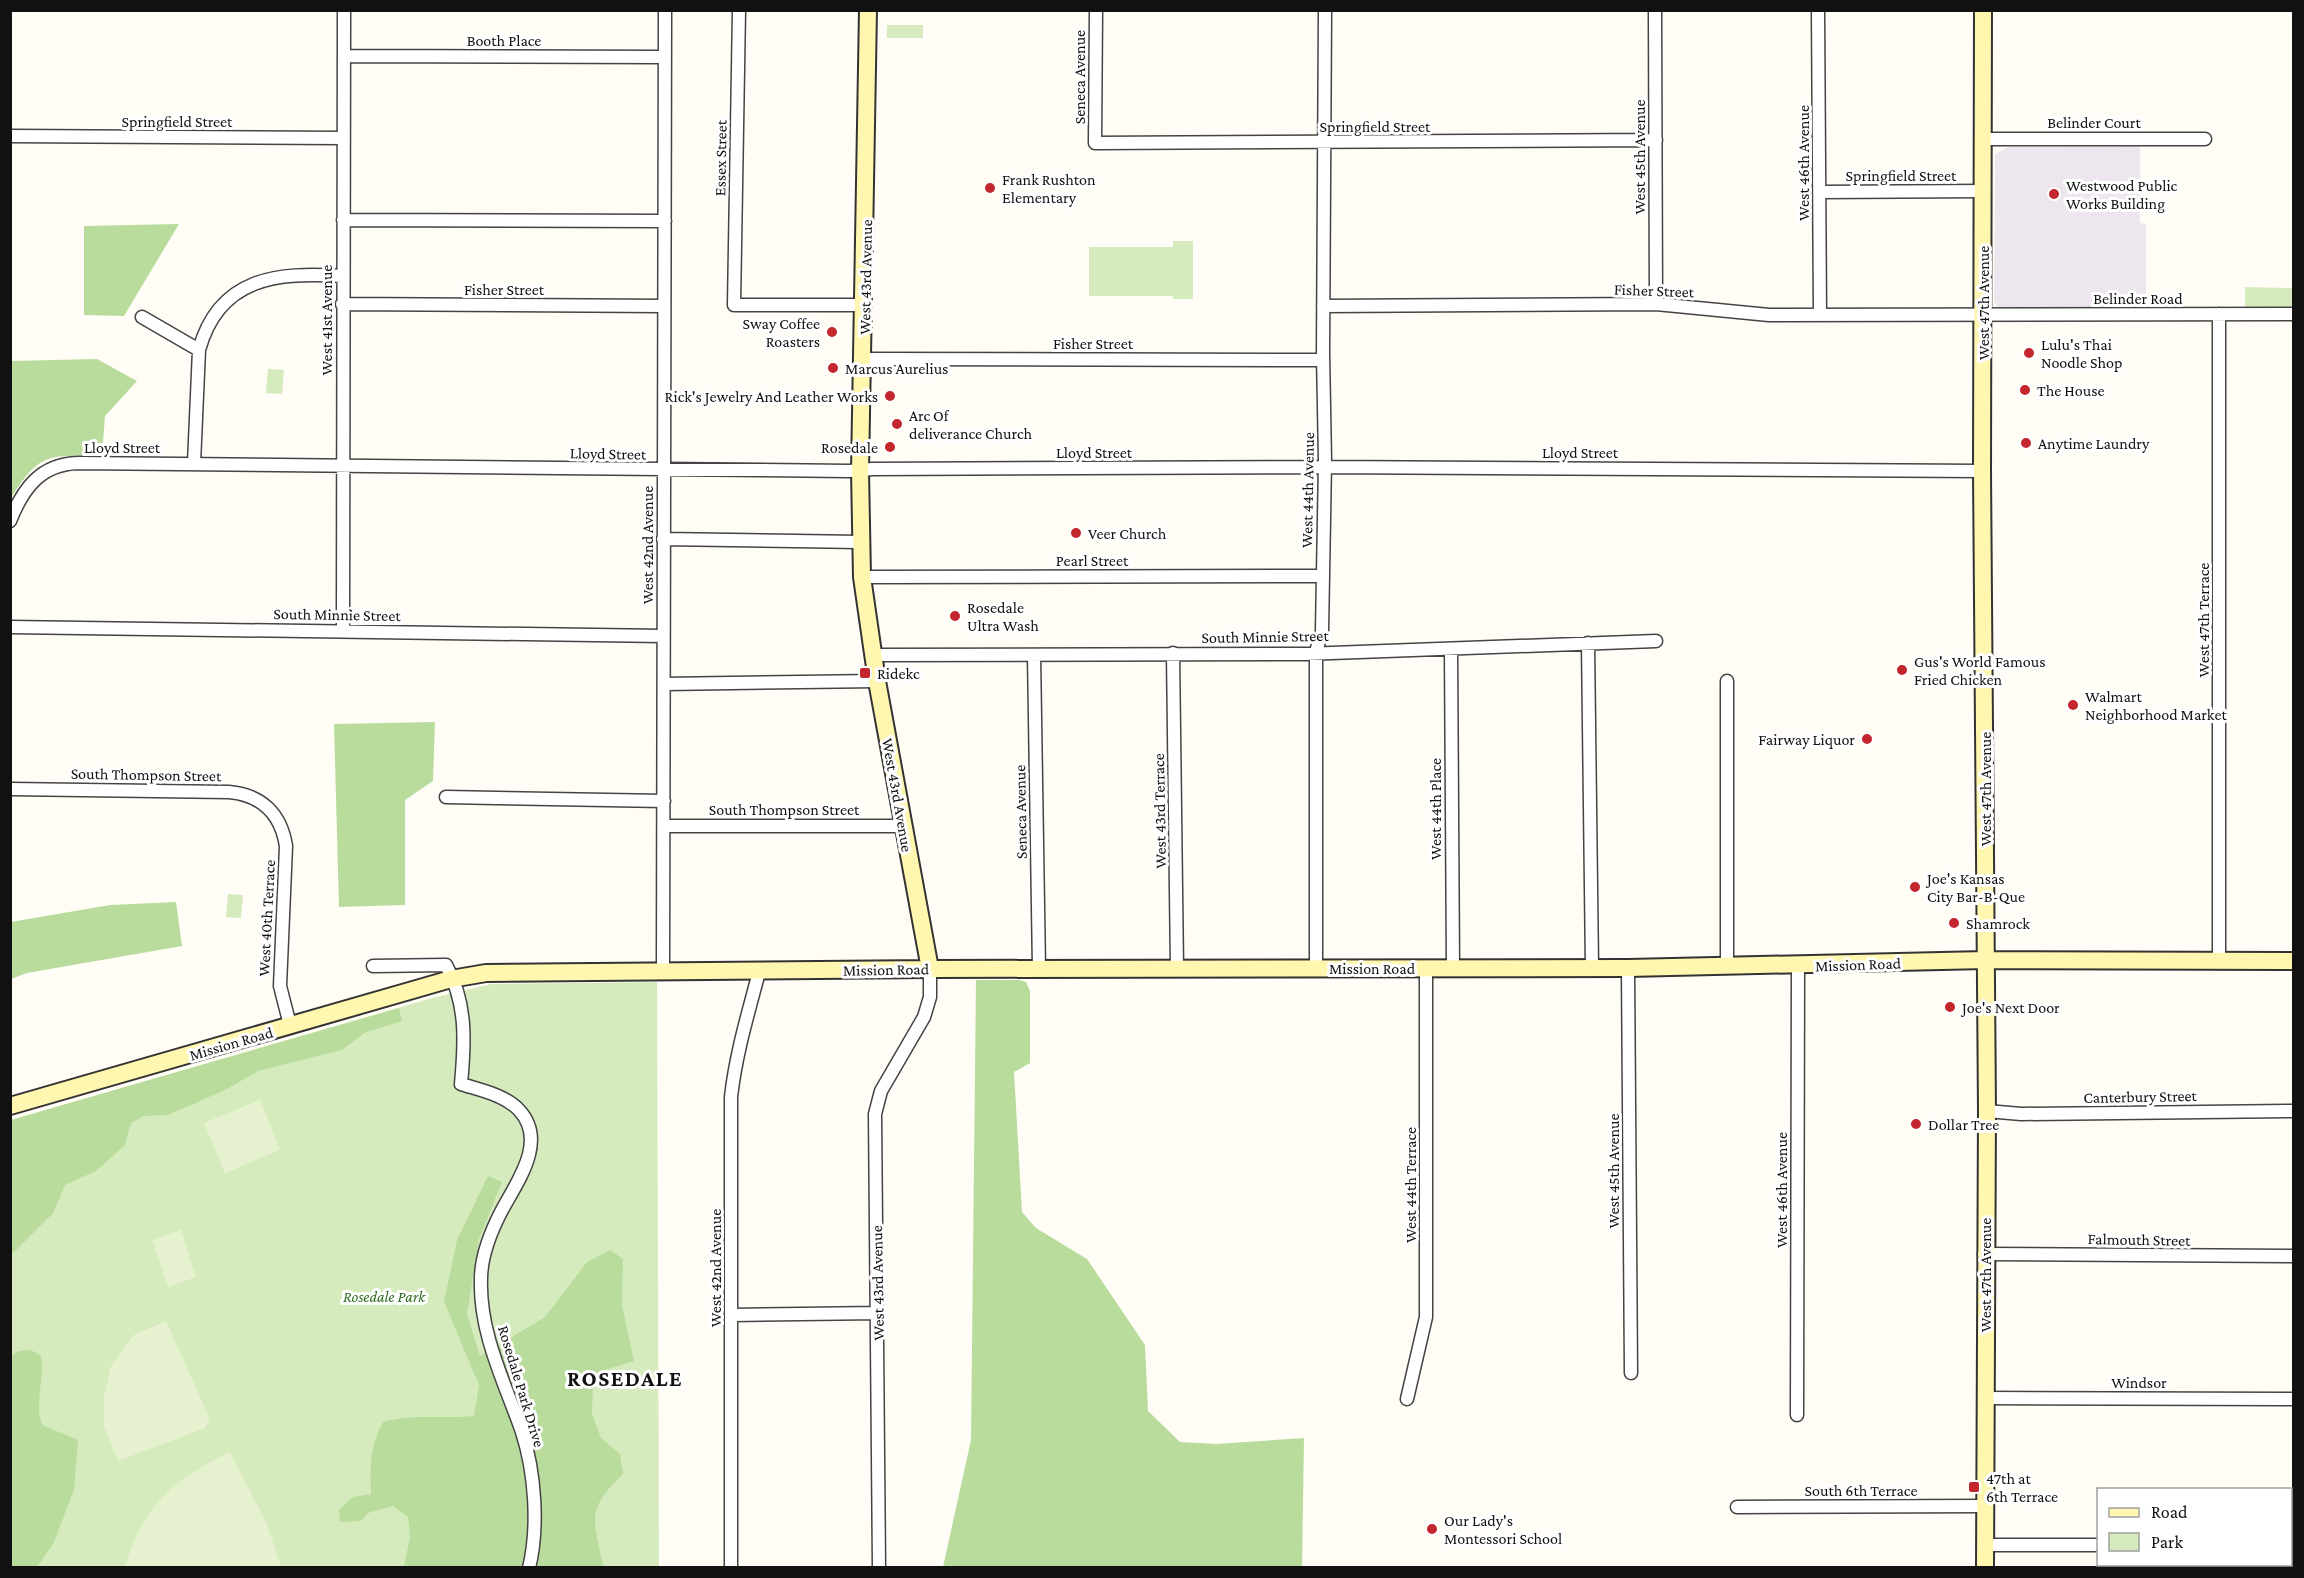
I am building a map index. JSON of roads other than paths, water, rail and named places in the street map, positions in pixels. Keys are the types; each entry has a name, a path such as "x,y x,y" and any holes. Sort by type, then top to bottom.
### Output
{"street":[{"name":"West 41st Avenue","path":"343,630 344,10"},
{"name":"West 42nd Avenue","path":"663,971 665,10"},
{"name":"Essex Street","path":"739,10 734,305 865,305"},
{"name":"West 43rd Avenue","path":"868,10 865,305 860,471 862,577 877,681 930,969 930,997 924,1017 881,1090 875,1114 879,1568"},
{"name":"Seneca Avenue","path":"1095,143 1096,10"},
{"name":"West 44th Avenue","path":"1316,969 1316,652 1322,631 1321,576 1325,467 1323,306 1326,143 1325,10"},
{"name":"West 45th Avenue","path":"1655,10 1656,304"},
{"name":"West 46th Avenue","path":"1818,10 1820,315"},
{"name":"West 47th Avenue","path":"1983,10 1982,471 1987,1112 1984,1254 1985,1568"},
{"name":"Booth Place","path":"344,56 664,57"},
{"name":"Springfield Street","path":"10,136 343,138"},
{"name":"Belinder Court","path":"1982,139 2205,139"},
{"name":"Springfield Street","path":"1095,143 1656,140"},
{"name":"Springfield Street","path":"1819,192 1983,191"},
{"path":"343,220 664,221"},
{"path":"194,464 199,350 211,319 220,307 241,289 259,280 282,275 342,276"},
{"name":"Fisher Street","path":"342,304 664,306"},
{"name":"Fisher Street","path":"1323,306 1656,304 1769,315 1983,315"},
{"name":"West 47th Terrace","path":"2219,314 2219,961"},
{"name":"Belinder Road","path":"1983,315 2294,314"},
{"path":"142,317 199,350"},
{"name":"Fisher Street","path":"863,359 1323,360"},
{"name":"Lloyd Street","path":"10,521 33,483 44,471 64,463 860,471 1325,467 1982,471"},
{"path":"663,539 860,542"},
{"name":"Pearl Street","path":"862,577 1321,576"},
{"name":"South Minnie Street","path":"10,627 663,636"},
{"name":"South Minnie Street","path":"873,655 1451,650 1656,641"},
{"path":"1588,643 1592,968"},
{"name":"West 44th Place","path":"1451,650 1453,968"},
{"name":"West 43rd Terrace","path":"1173,653 1177,969"},
{"name":"Seneca Avenue","path":"1034,655 1039,969"},
{"path":"664,684 877,681"},
{"path":"1727,681 1727,967"},
{"name":"South Thompson Street","path":"10,789 242,793 263,802 274,814"},
{"path":"446,797 664,801"},
{"name":"West 40th Terrace","path":"274,814 283,828 286,846 280,987 290,1025"},
{"name":"South Thompson Street","path":"664,826 904,826"},
{"name":"Mission Road","path":"10,1106 451,980 486,973 930,969 1628,968 1798,966 1985,960 2294,961"},
{"path":"373,966 442,964 447,967 451,980"},
{"name":"West 46th Avenue","path":"1797,1415 1798,966"},
{"name":"West 44th Terrace","path":"1407,1399 1426,1317 1426,968"},
{"name":"West 45th Avenue","path":"1628,968 1631,1373"},
{"name":"West 42nd Avenue","path":"731,1568 731,1096 740,1037 759,972"},
{"name":"Rosedale Park Drive","path":"451,980 460,995 463,1008 465,1045 461,1084 499,1096 520,1111 528,1130 531,1149 525,1171 501,1212 487,1245 480,1278 483,1313 497,1368 523,1435 530,1472 533,1531 529,1568"},
{"name":"Canterbury Street","path":"1987,1112 2021,1114 2294,1111"},
{"name":"Falmouth Street","path":"1984,1254 2294,1256"},
{"path":"731,1315 878,1313"},
{"name":"Windsor","path":"1985,1398 2294,1399"},
{"name":"South 6th Terrace","path":"1737,1507 1986,1506"},
{"path":"1985,1545 2097,1545"}],"place":[{"name":"Frank Rushton Elementary","path":"990,188"},
{"name":"Westwood Public Works Building","path":"2054,194"},
{"name":"Sway Coffee Roasters","path":"832,332"},
{"name":"Lulu's Thai Noodle Shop","path":"2029,353"},
{"name":"Marcus Aurelius","path":"833,368"},
{"name":"The House","path":"2025,390"},
{"name":"Rick's Jewelry And Leather Works","path":"890,396"},
{"name":"Arc Of deliverance Church","path":"897,424"},
{"name":"Anytime Laundry","path":"2026,443"},
{"name":"Rosedale","path":"890,447"},
{"name":"Veer Church","path":"1076,533"},
{"name":"Rosedale Ultra Wash","path":"955,616"},
{"name":"Gus's World Famous Fried Chicken","path":"1902,670"},
{"name":"Ridekc","path":"865,673"},
{"name":"Walmart Neighborhood Market","path":"2073,705"},
{"name":"Fairway Liquor","path":"1867,739"},
{"name":"Joe's Kansas City Bar-B-Que","path":"1915,887"},
{"name":"Shamrock","path":"1954,923"},
{"name":"Joe's Next Door","path":"1950,1007"},
{"name":"Dollar Tree","path":"1916,1124"},
{"name":"47th at 6th Terrace","path":"1974,1487"},
{"name":"Our Lady's Montessori School","path":"1432,1529"}],"district":[{"name":"ROSEDALE","path":"625,1378"}],"park label":[{"name":"Rosedale Park","path":"384,1296"}]}
